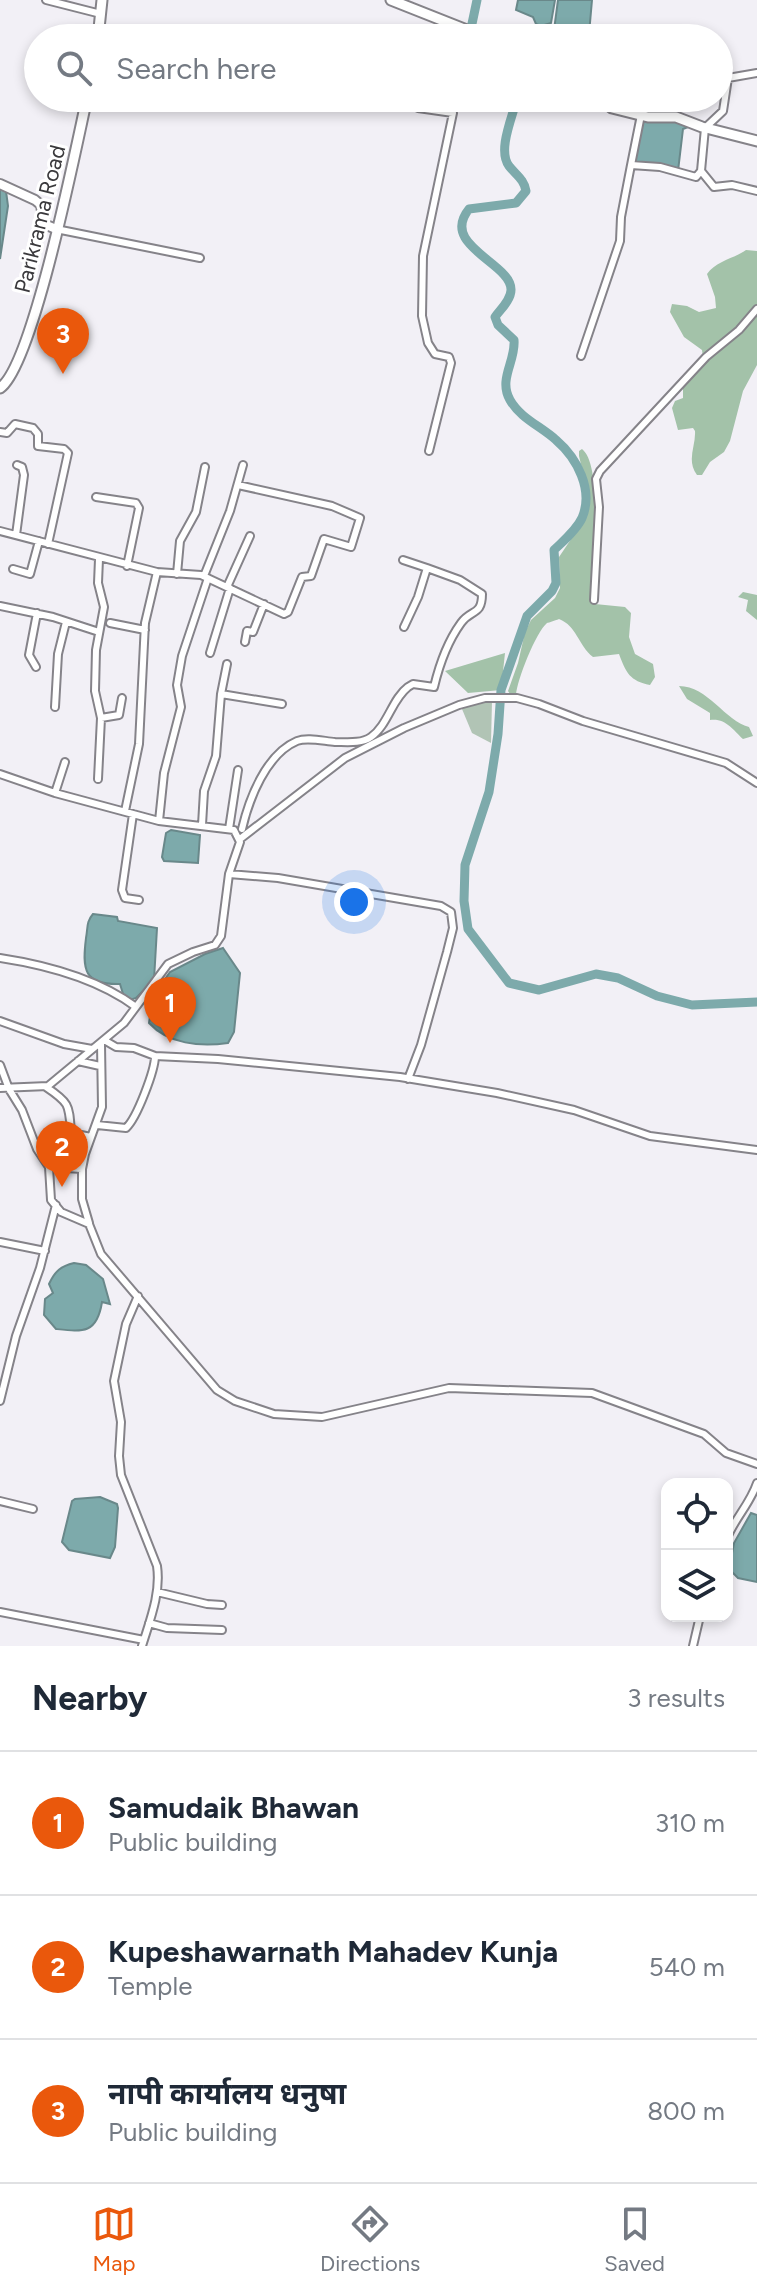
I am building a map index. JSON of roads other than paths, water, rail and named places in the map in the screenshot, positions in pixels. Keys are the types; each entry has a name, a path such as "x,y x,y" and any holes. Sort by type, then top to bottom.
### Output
{"main road":[{"path":"100,24 102,0"},
{"path":"391,0 412,3 452,24"},
{"name":"Parikrama Road","path":"0,388 9,382 31,331 84,112"},
{"path":"629,112 676,117 757,141"}],"street":[{"path":"46,0 101,14"},
{"path":"733,78 757,73"},
{"path":"429,451 451,363 449,357 433,352 422,311 423,256 453,113 446,112"},
{"path":"631,165 660,167 696,177 701,171 705,128 722,112"},
{"path":"581,356 620,241 621,217 641,115"},
{"path":"701,171 714,187 732,185 757,191"},
{"path":"0,184 35,200 41,205 44,224 56,229 200,258"},
{"path":"594,600 599,507 596,479 600,471 706,357 739,330 757,309"},
{"path":"0,432 7,433 15,424 33,428 38,431 38,446 64,449 68,453 48,544"},
{"path":"16,535 24,475 22,467 17,465"},
{"path":"159,821 164,773 181,707 177,685 182,656 243,465"},
{"path":"177,574 180,541 196,512 205,467"},
{"path":"0,531 127,566 206,577 284,614 288,612 302,577 311,576 324,539 351,547 360,518 332,506 238,485"},
{"path":"96,497 136,503 139,508 127,566"},
{"path":"210,653 228,588 250,536"},
{"path":"13,569 30,574 39,541"},
{"path":"98,779 101,718 95,687 104,607 98,583 99,559"},
{"path":"371,741 403,690 413,684 434,687 459,626 482,605 482,594 460,580 403,560"},
{"path":"404,627 427,568"},
{"path":"139,900 125,898 122,890 139,744 145,630 157,572"},
{"path":"245,642 247,631 253,632 264,604"},
{"path":"0,606 37,613 99,632"},
{"path":"36,667 29,655 37,613"},
{"path":"55,707 58,654 66,622"},
{"path":"110,623 145,630"},
{"path":"202,825 204,791 216,756 227,664"},
{"path":"221,694 282,704"},
{"path":"101,718 119,715 122,698"},
{"path":"0,1088 46,1087 124,1023 168,964 219,941 229,874 240,839 327,769 371,741 459,705 485,698 517,698 726,763 757,783"},
{"path":"235,829 258,780 289,746 303,740 371,741"},
{"path":"55,793 65,762"},
{"path":"238,770 235,829 240,839"},
{"path":"0,774 55,793 159,821 253,830"},
{"path":"229,874 278,878 441,906 451,912 453,928 447,952 421,1045 408,1079"},
{"path":"0,958 81,980 121,996 136,1007"},
{"path":"0,1021 64,1044 92,1049"},
{"path":"102,1042 155,1056 270,1064 408,1079 563,1107 650,1136 757,1150"},
{"path":"102,1042 100,1066 103,1091 97,1125 82,1169 82,1199 89,1224 101,1254 217,1390 235,1401 274,1414 322,1417 449,1388 592,1393 704,1434 726,1453 757,1464"},
{"path":"97,1125 126,1128 130,1124 143,1100 155,1056"},
{"path":"78,1061 100,1066"},
{"path":"0,1065 37,1149 49,1167 51,1200 61,1212 89,1224"},
{"path":"46,1087 66,1101 71,1113 71,1133 64,1168"},
{"path":"71,1133 91,1137"},
{"path":"49,1167 82,1169"},
{"path":"1,1396 16,1336 32,1298 56,1205"},
{"path":"0,1242 45,1251"},
{"path":"0,1612 143,1643 157,1592 157,1566 121,1475 121,1422 114,1381 126,1324 138,1296"},
{"path":"733,1525 754,1500 757,1483"},
{"path":"0,1501 33,1509"},
{"path":"157,1592 222,1605"},
{"path":"693,1646 699,1622"},
{"path":"149,1623 167,1628 222,1630"}],"water":[{"path":"518,0 555,0 551,23 548,24 536,24 533,17 516,10"},
{"path":"558,0 592,0 590,24 555,24"},
{"path":"673,118 688,127 683,129 678,171 634,162 644,120"},
{"path":"0,189 6,191 8,206 0,259"},
{"path":"171,830 200,835 198,863 164,861 166,833"},
{"path":"93,914 157,928 154,980 136,998 130,1000 124,997 120,984 99,982 88,973 85,949 88,922"},
{"path":"223,948 240,973 234,1032 228,1043 207,1045 165,1036 149,1023 153,996 170,972"},
{"path":"74,1263 86,1265 103,1279 110,1304 102,1302 96,1320 87,1329 56,1329 44,1315 45,1299 53,1293 49,1284 59,1270"},
{"path":"100,1497 117,1504 118,1508 115,1547 110,1558 69,1550 62,1542 72,1501"},
{"path":"751,1513 757,1515 757,1582 738,1578 733,1573 734,1543"}],"waterway":[{"path":"472,24 477,0"},
{"path":"513,112 507,133 506,159 522,180 526,191 516,203 469,209 462,222 463,233 469,244 501,271 511,290 495,317 498,325 514,340 506,385 510,400 519,412 564,447 577,465 586,497 579,523 554,550 556,583 527,616 501,690 489,792 465,865 464,901 468,929 509,983 539,990 596,974 618,978 657,996 692,1005 757,1002"}],"place":[{"name":"नापी कार्यालय धनुषा","path":"63,374"},
{"name":"Samudaik Bhawan","path":"170,1043"},
{"name":"Kupeshawarnath Mahadev Kunja","path":"62,1187"}]}
